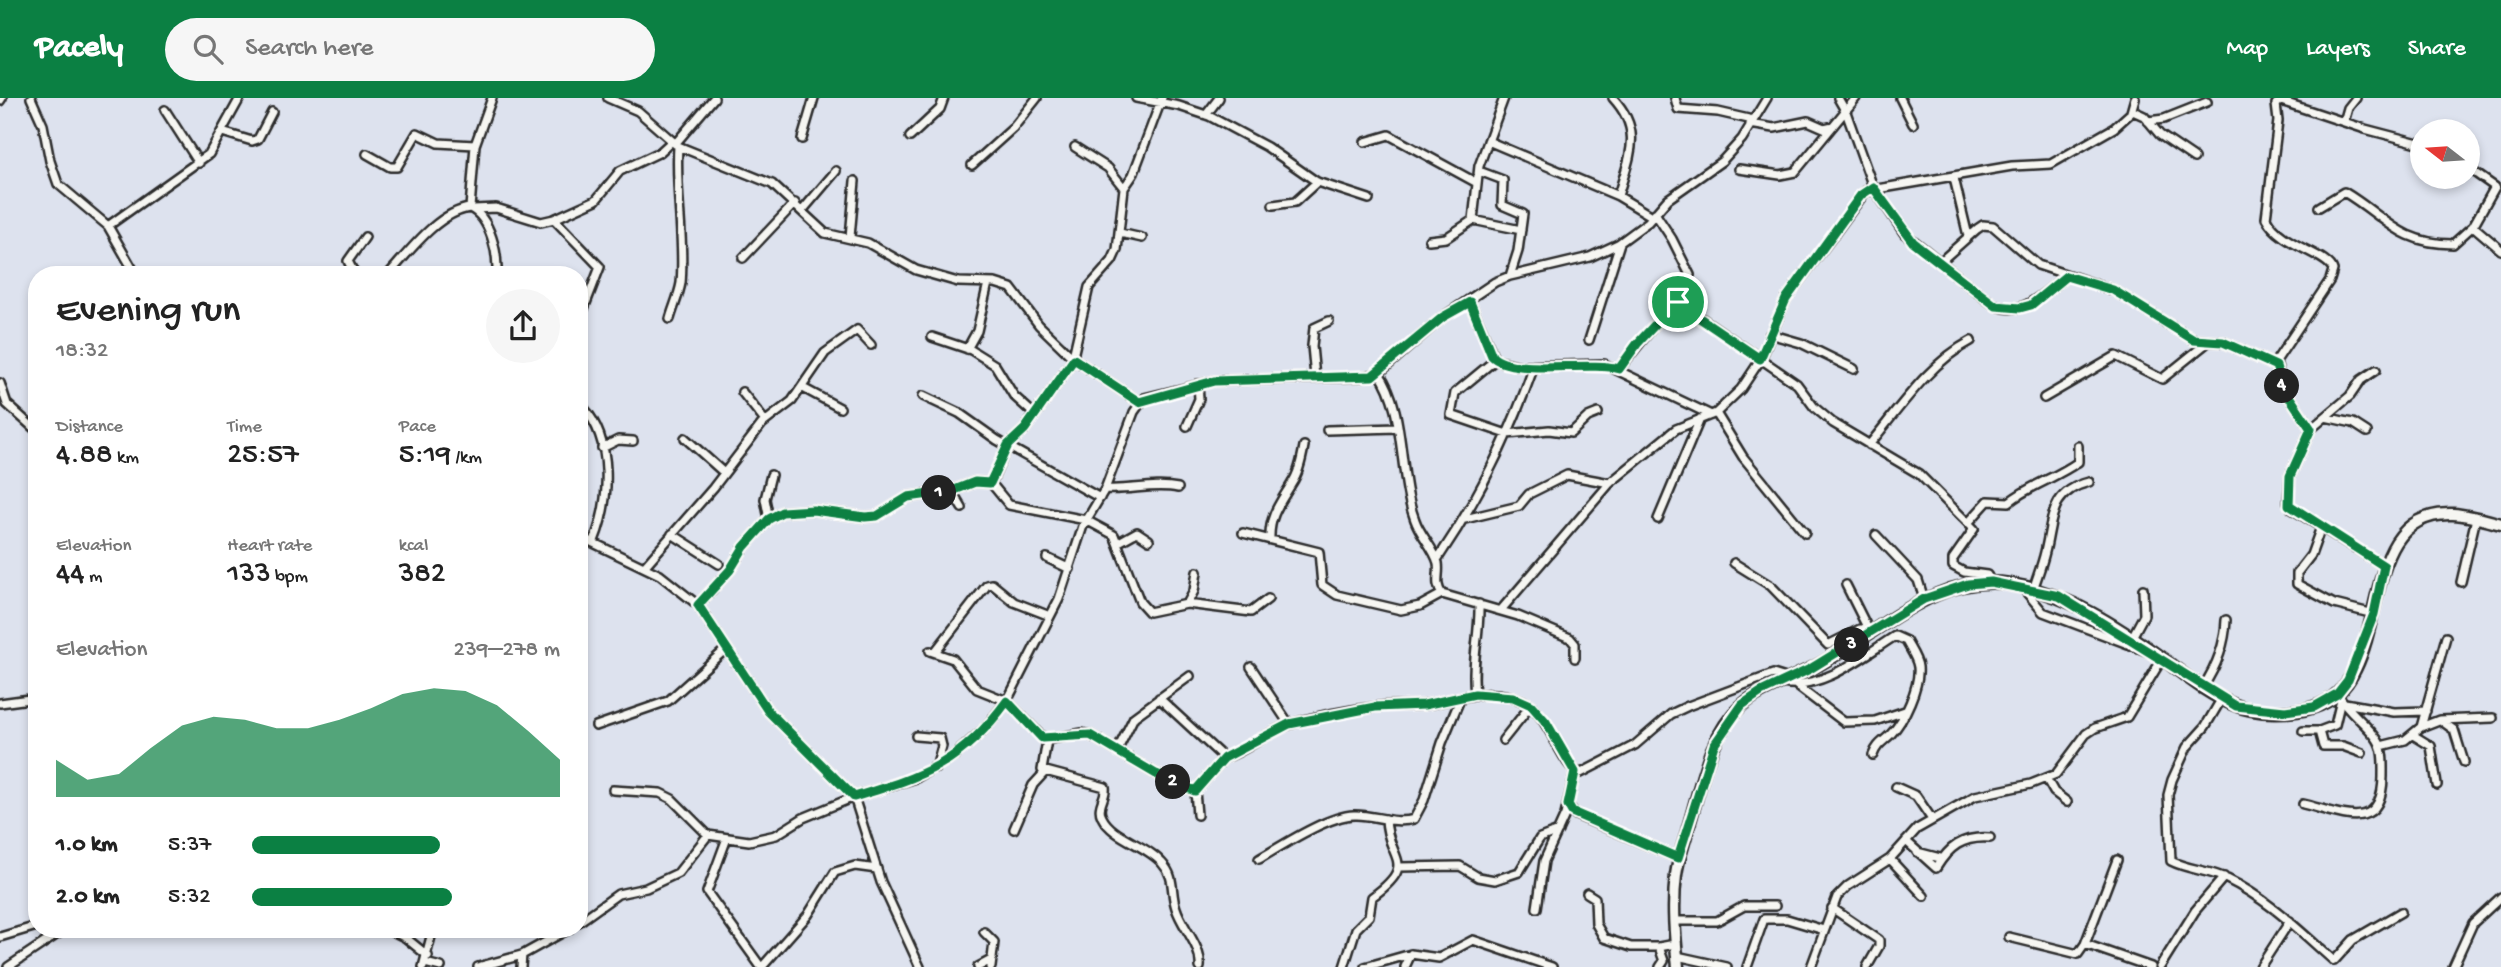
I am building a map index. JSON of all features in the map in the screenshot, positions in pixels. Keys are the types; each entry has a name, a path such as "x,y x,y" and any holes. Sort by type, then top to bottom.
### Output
{"street":[{"path":"31,98 43,125 58,184 108,226 131,266"},
{"path":"108,226 209,154 240,98"},
{"path":"480,98 490,102 475,145 472,208 492,240 496,266"},
{"path":"608,98 638,111 675,144 772,184 825,233 868,243 916,270 958,282 988,282 1011,288 1038,325 1074,359 1139,402"},
{"path":"397,266 437,226 458,211 496,208 541,222 586,206 621,171 675,144 714,98"},
{"path":"802,139 814,98"},
{"path":"910,137 940,109 944,98"},
{"path":"972,166 1020,120 1037,98"},
{"path":"1136,98 1162,100 1206,115 1267,147 1317,182 1368,199"},
{"path":"1206,115 1219,98"},
{"path":"1473,220 1479,171 1503,98"},
{"path":"1614,98 1626,113 1632,128 1630,155 1618,196"},
{"path":"1675,98 1678,109 1718,112 1774,128 1808,121 1824,128 1833,126"},
{"path":"1139,402 1198,384 1361,377 1379,373 1443,317 1470,302 1495,282 1590,257 1620,242 1654,215 1686,184 1722,160 1742,139 1767,98"},
{"path":"1856,98 1838,98 1846,112 1873,187 1904,233 1991,303 2010,308 2031,305 2066,276"},
{"path":"1739,169 1772,174 1793,173 1806,162 1856,98"},
{"path":"1900,98 1913,124"},
{"path":"1501,611 1610,483 1676,429 1714,414 1741,389 1760,359 1791,291 1861,195 1873,187 1954,178 2012,166 2055,163 2114,128 2131,112 2136,98"},
{"path":"2344,122 2348,108 2356,98"},
{"path":"990,483 1008,445 1035,415 1074,359 1089,287 1112,261 1120,233 1124,188 1133,175 1162,100"},
{"path":"2311,429 2282,386 2276,366 2282,350 2330,280 2333,270 2327,260 2294,246 2271,226 2266,218 2278,121 2276,104 2281,101 2410,141"},
{"path":"2148,121 2159,121 2207,102"},
{"path":"165,110 199,163"},
{"path":"222,132 252,141 258,139 272,112"},
{"path":"2131,112 2139,112 2166,140 2194,158"},
{"path":"367,154 390,167 397,167 417,133 438,143 475,145"},
{"path":"1365,142 1390,135 1477,183"},
{"path":"1488,141 1618,196 1654,215 1672,239 1690,275 1678,302 1637,344 1619,369"},
{"path":"670,319 681,275 675,144"},
{"path":"1075,147 1108,168 1124,188"},
{"path":"802,211 836,171"},
{"path":"1479,171 1503,180 1502,205 1523,214 1510,276"},
{"path":"2319,207 2344,192 2399,233 2427,243 2457,242 2473,226 2495,187 2480,176"},
{"path":"1954,178 1968,236"},
{"path":"850,237 855,181"},
{"path":"1273,205 1295,202 1317,182"},
{"path":"743,258 795,203"},
{"path":"554,219 600,267 588,297"},
{"path":"1430,240 1446,238 1473,220 1521,230"},
{"path":"1940,262 1983,225 1993,226 2032,262 2066,276 2113,290 2194,340 2230,345 2276,366"},
{"path":"2473,226 2501,250"},
{"path":"1120,233 1142,238"},
{"path":"350,266 348,261 365,237"},
{"path":"1589,340 1620,242"},
{"path":"967,349 977,331 988,282"},
{"path":"1470,302 1495,360"},
{"path":"1678,302 1797,384 1809,402 1833,423 1919,474 1974,529 1951,562 1964,572 1987,575 1991,582"},
{"path":"1315,377 1311,336 1314,328 1329,321"},
{"path":"644,567 765,421 792,401 803,388 825,353 854,330 859,330 871,345"},
{"path":"1770,334 1801,343 1854,369"},
{"path":"932,337 967,349 995,365 1014,396 1035,415"},
{"path":"1869,445 1906,400 1954,350 1971,341"},
{"path":"2044,398 2116,356 2160,380 2208,342"},
{"path":"1495,360 1521,366 1604,364 1714,414 1743,457 1805,533"},
{"path":"1495,360 1455,393 1450,413 1507,433 1549,429 1571,432 1588,417 1598,413"},
{"path":"1437,560 1465,519 1507,433 1533,369"},
{"path":"2376,370 2361,380 2350,396 2311,429 2290,476 2288,502 2292,509 2384,566"},
{"path":"1379,373 1387,384 1398,428 1400,457 1415,520 1437,560 1437,584 1442,594"},
{"path":"0,383 6,404 28,423"},
{"path":"1187,426 1199,399 1198,384"},
{"path":"803,388 840,408"},
{"path":"742,392 765,421"},
{"path":"923,396 959,413 1008,445 1100,498"},
{"path":"613,790 660,793 708,835 761,841 803,818 854,797 916,778 936,768 984,729 1007,701 1050,615 1070,569 1086,520 1105,489 1139,402"},
{"path":"588,414 596,426 602,448 606,496 594,541"},
{"path":"2325,417 2353,423 2367,432"},
{"path":"1658,519 1700,419"},
{"path":"1327,430 1398,428"},
{"path":"685,438 723,472"},
{"path":"602,448 618,440 633,441"},
{"path":"1270,539 1269,527 1275,508 1293,483 1304,446"},
{"path":"1969,522 1988,501 2010,502 2022,492 2063,473 2078,462 2078,446"},
{"path":"769,519 765,499 771,475"},
{"path":"1465,519 1519,506 1529,494 1567,475 1610,483"},
{"path":"698,605 730,570 744,547 769,519 786,510 877,516 908,497 952,491 975,482 990,483 1009,505 1086,520 1110,531 1119,542 1144,609 1155,612 1187,604 1251,612 1268,599"},
{"path":"2028,588 2046,550 2053,511 2067,491 2089,482"},
{"path":"1105,489 1124,490 1153,486 1178,488"},
{"path":"952,491 962,508"},
{"path":"2303,731 2319,731 2335,725 2341,699 2374,614 2384,566 2396,541 2409,527 2427,518 2452,514 2501,524"},
{"path":"2461,582 2476,518"},
{"path":"2321,527 2311,555 2297,573 2296,582 2334,604 2374,614"},
{"path":"1119,542 1137,532 1149,540"},
{"path":"1243,533 1319,552 1322,585 1337,595 1407,610 1442,594 1501,611 1574,640 1575,658"},
{"path":"672,534 719,564"},
{"path":"1876,535 1888,551 1918,580 1924,599"},
{"path":"588,539 644,567 672,584 698,605 768,711 854,797 877,869 920,967"},
{"path":"1047,558 1070,569"},
{"path":"1734,563 1771,586 1825,643 1831,644 1872,628"},
{"path":"1187,604 1194,591 1197,572"},
{"path":"1676,954 1678,858 1704,772 1714,745 1728,721 1742,705 1789,683 1872,628 1924,599 1968,584 1991,582 2059,596 2236,706 2285,711 2314,707 2341,699 2394,712 2426,711"},
{"path":"1050,615 1014,602 992,584 987,585 932,651 953,659 976,689 1007,701 1032,730 1047,740 1082,733 1118,749 1156,774 1195,791"},
{"path":"1846,585 1872,628"},
{"path":"2028,588 2043,612 2159,657"},
{"path":"2131,639 2144,615 2143,589"},
{"path":"1475,694 1472,660 1479,633 1479,604"},
{"path":"2203,687 2214,670 2225,639 2226,620"},
{"path":"1789,683 1813,683 1895,636 1906,641 1918,667 1905,711 1890,735 1879,743 1873,755"},
{"path":"2421,727 2446,637"},
{"path":"596,726 668,701 726,649"},
{"path":"1811,967 1832,908 1842,891 1890,859 1931,818 1983,793 2056,774 2095,727 2127,717 2159,657"},
{"path":"1251,667 1289,724"},
{"path":"1575,772 1581,773 1612,760 1646,737 1671,714 1773,674 1844,722 1875,722 1905,711"},
{"path":"1118,749 1133,718 1190,676"},
{"path":"1196,816 1195,791 1224,758 1289,724 1375,707 1424,705 1475,694 1513,697 1531,705 1546,722 1575,772 1568,805 1544,860 1537,908"},
{"path":"1259,859 1344,817 1352,815 1409,821 1417,815 1461,697"},
{"path":"1159,698 1224,758"},
{"path":"2222,698 2205,727 2187,747 2168,795 2171,861 2224,877 2263,900 2334,961 2353,940 2401,912"},
{"path":"0,703 28,699"},
{"path":"2303,804 2359,817 2370,814 2378,804 2382,792 2381,746 2341,699"},
{"path":"1503,740 1531,705"},
{"path":"2381,746 2413,735 2421,727 2439,720 2493,718"},
{"path":"2439,720 2454,730 2464,762"},
{"path":"2319,731 2323,746 2343,746 2362,754"},
{"path":"2413,735 2431,746 2437,785"},
{"path":"916,736 940,738 942,746 936,768"},
{"path":"1045,772 1042,763 1047,740"},
{"path":"1013,829 1033,785 1045,772"},
{"path":"1045,772 1105,787 1101,816 1154,855 1173,879 1175,908 1201,956 1200,967"},
{"path":"2046,778 2054,792 2067,803"},
{"path":"1896,787 1916,796 1931,818"},
{"path":"1568,805 1576,815 1678,858"},
{"path":"1345,967 1356,929 1369,916 1372,897 1388,886 1399,867 1397,854 1387,836 1386,819"},
{"path":"1399,867 1460,866 1478,877 1495,880 1520,872 1540,838 1558,831"},
{"path":"588,916 618,894 646,888 678,873 708,835"},
{"path":"1906,841 1916,852 1940,858 1965,840 1975,837 1990,838"},
{"path":"727,838 707,892 762,967 808,915 835,872 855,866 877,869"},
{"path":"1890,859 1924,896"},
{"path":"2010,937 2075,954 2085,944 2117,860"},
{"path":"2160,967 2195,911 2224,877"},
{"path":"1587,893 1595,898 1595,924 1604,938 1631,947 1659,947 1727,967"},
{"path":"2454,967 2473,923 2501,897"},
{"path":"1675,921 1717,921 1744,906 1774,906"},
{"path":"1832,908 1879,940 1879,946 1867,967"},
{"path":"1747,967 1764,919 1787,919 1824,930"},
{"path":"2260,967 2290,921"},
{"path":"0,937 28,929"},
{"path":"978,967 991,964 994,942 984,932"},
{"path":"8,967 52,938"},
{"path":"406,938 425,962 441,967"},
{"path":"425,962 431,938"},
{"path":"478,967 522,955 553,938"},
{"path":"1365,967 1411,954 1439,958 1466,942 1479,940 1552,967"},
{"path":"2085,944 2151,967"},
{"path":"1659,947 1663,965 1676,954"},
{"path":"1405,967 1411,954"},
{"path":"521,967 522,955"}],"route":[{"path":"1873,187 1913,242 1996,306 2020,308 2031,305 2066,276 2113,290 2157,320 2194,340 2223,342 2271,363 2276,366 2282,386 2311,429 2290,476 2289,505 2384,566 2374,614 2348,680 2337,694 2314,707 2269,711 2236,706 2190,680 2131,639 2059,596 2012,584 1968,584 1924,599 1852,645 1761,692 1742,705 1728,721 1714,745 1678,858 1572,812 1568,805 1575,772 1570,769 1546,722 1531,705 1522,700 1492,693 1424,705 1375,707 1289,724 1224,758 1195,791 1156,774 1118,749 1090,735 1070,734 1045,740 1032,730 1007,701 984,729 936,768 916,778 854,797 843,783 768,711 698,605 730,570 744,547 769,519 786,510 877,516 908,497 952,491 975,482 990,483 1008,445 1025,429 1074,359 1083,368 1139,402 1144,398 1214,381 1372,376 1379,373 1443,317 1470,302 1495,360 1530,367 1604,364 1619,369 1670,306 1678,302 1760,359 1786,299 1861,195 1873,187"}]}
